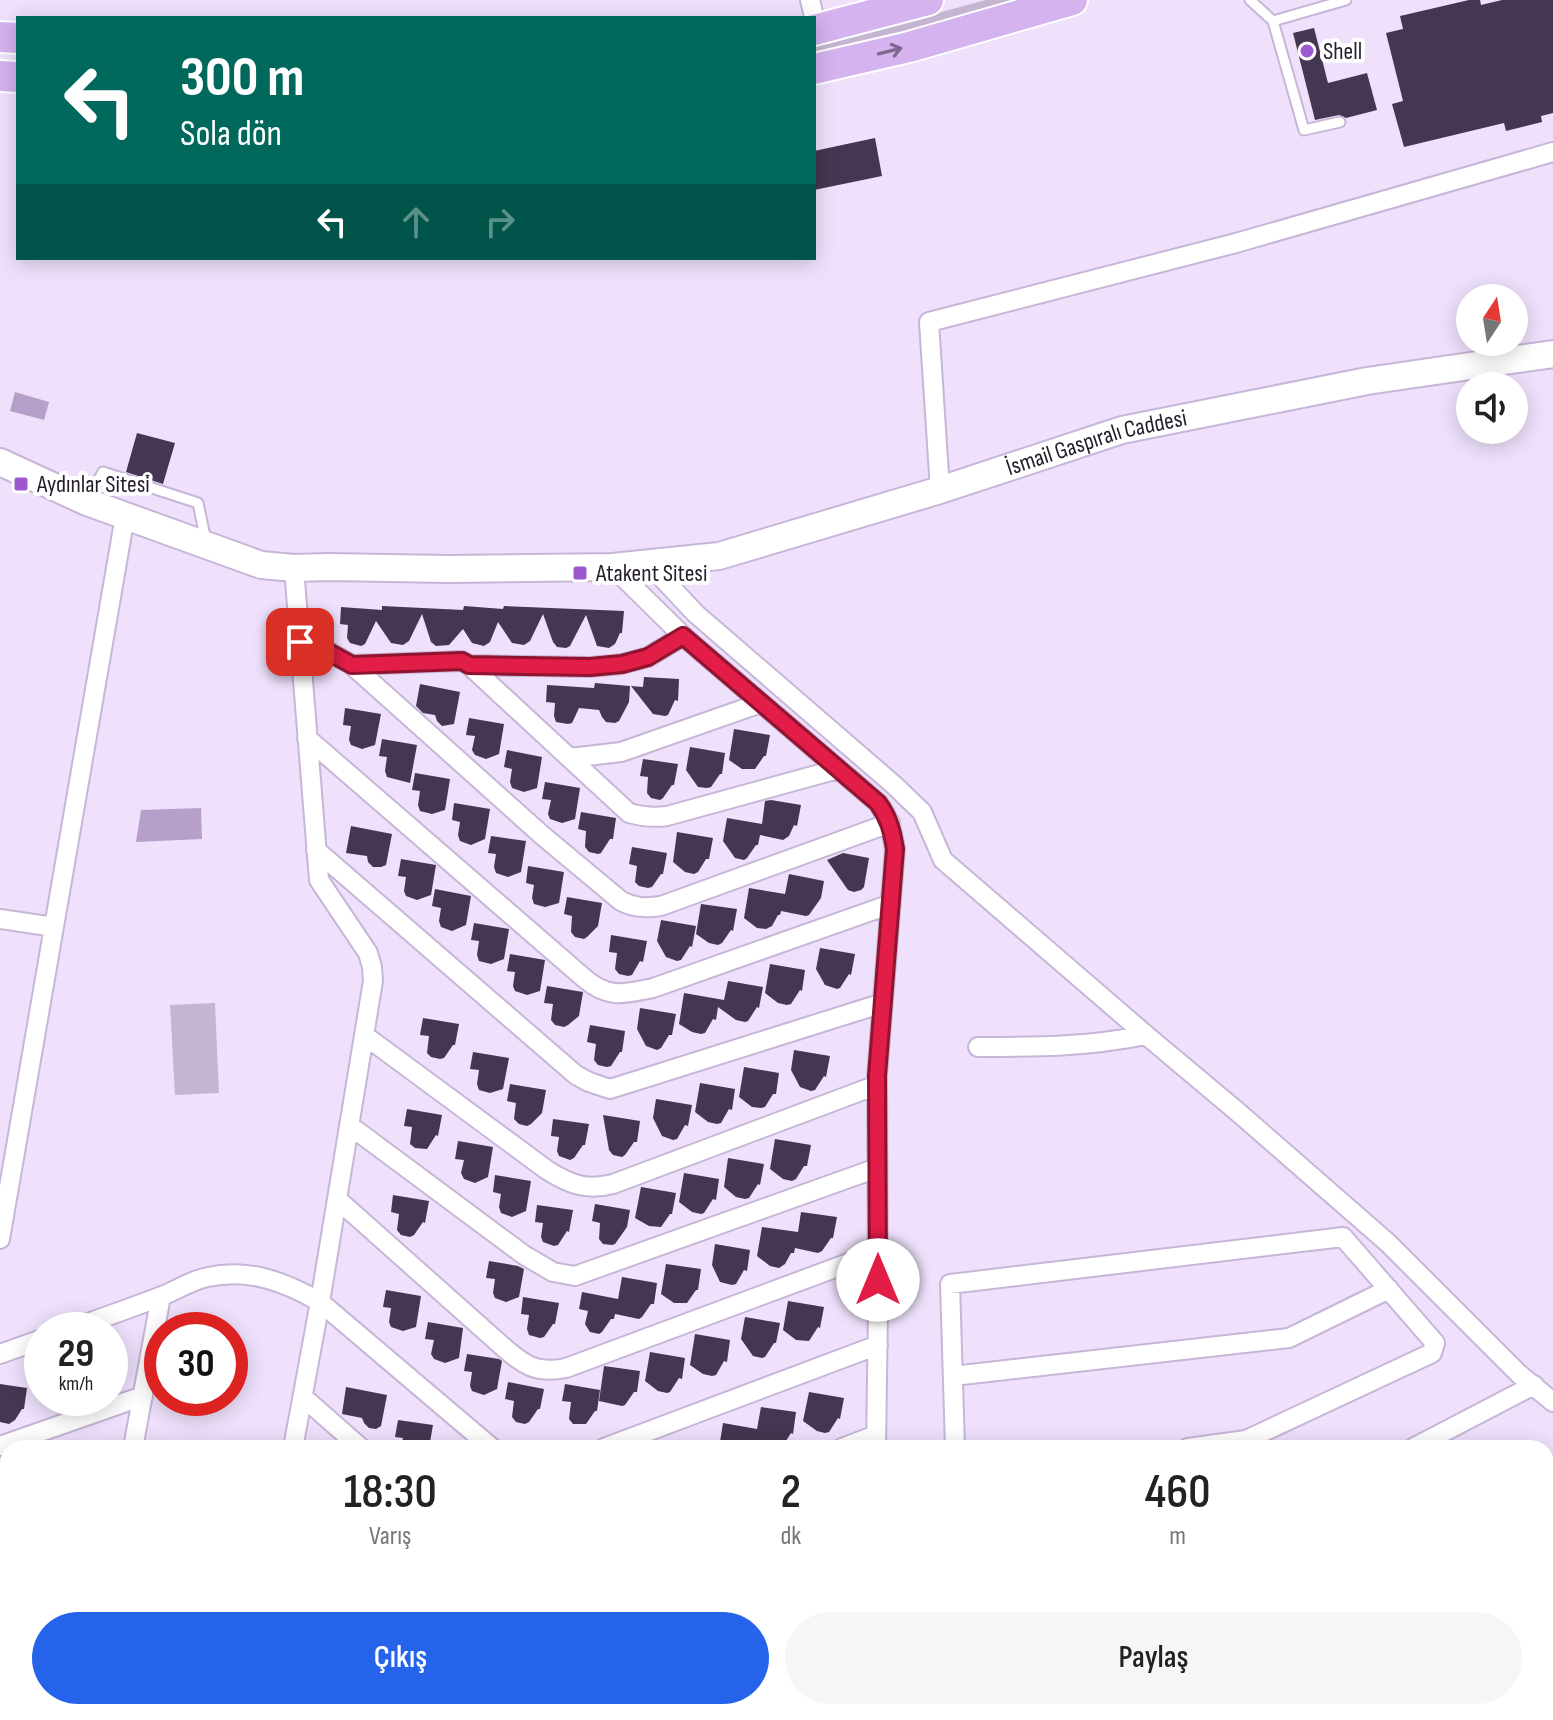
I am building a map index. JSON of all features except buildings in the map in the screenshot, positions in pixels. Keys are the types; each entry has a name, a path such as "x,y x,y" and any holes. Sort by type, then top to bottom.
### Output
{"main road":[{"path":"816,20 928,0"},
{"path":"816,69 909,47 1072,0"},
{"name":"İsmail Gaspıralı Caddesi","path":"0,462 87,502 261,565 449,569 613,567 719,556 940,490 1122,430 1367,381 1553,354"}],"street":[{"path":"940,490 929,322 1236,243 1553,152"},
{"path":"0,1239 125,516"},
{"path":"648,563 696,614 922,812 943,860 1376,1233 1519,1374 1553,1402"},
{"path":"613,567 683,636 878,803 890,823 895,849 877,1085 876,1440"},
{"path":"294,568 319,880 363,945 372,967 373,981 295,1440"},
{"path":"469,665 590,667 622,664 648,657 683,636"},
{"path":"300,642 323,649 352,665 543,836 629,906 661,906 890,823"},
{"path":"352,665 462,661 629,813 655,818 838,769"},
{"path":"570,758 629,749 761,703"},
{"path":"307,738 584,978 604,991 616,994 653,988 891,904"},
{"path":"316,850 576,1075 610,1089 883,1003"},
{"path":"0,919 54,927"},
{"path":"364,1035 547,1170 585,1188 613,1184 877,1085"},
{"path":"978,1047 1058,1047 1108,1043 1146,1035"},
{"path":"349,1125 524,1255 553,1272 575,1276 877,1168"},
{"path":"337,1199 513,1355 533,1369 566,1368 878,1252"},
{"path":"955,1440 950,1284 1343,1237 1435,1343 1432,1353 1246,1440"},
{"path":"117,1312 205,1277 246,1274 265,1277 320,1302 483,1440"},
{"path":"1404,1308 1430,1285"},
{"path":"953,1376 1289,1338 1389,1289"},
{"path":"135,1440 161,1296"},
{"path":"0,1354 24,1345"},
{"path":"625,1440 878,1345"},
{"path":"1428,1440 1534,1385"},
{"path":"17,1440 143,1396"},
{"path":"303,1397 352,1440"}],"lane":[{"path":"1250,0 1273,21 1304,130 1340,122"},
{"path":"1273,21 1346,0"},
{"path":"87,502 103,472 198,503 207,545"}],"shaded area":[{"path":"986,0 1032,0 816,57 816,44"},
{"path":"15,392 49,402 44,420 10,411"},
{"path":"201,808 202,839 136,842 141,810"},
{"path":"215,1003 219,1093 175,1095 170,1005"}],"place":[{"name":"Shell","path":"1307,51"},
{"name":"Aydınlar Sitesi","path":"21,484"},
{"name":"Atakent Sitesi","path":"580,573"}],"route":[{"path":"300,642 323,649 352,665 462,661 469,665 590,667 622,664 648,657 683,636 878,803 887,816 895,849 877,1076 878,1280"}]}
